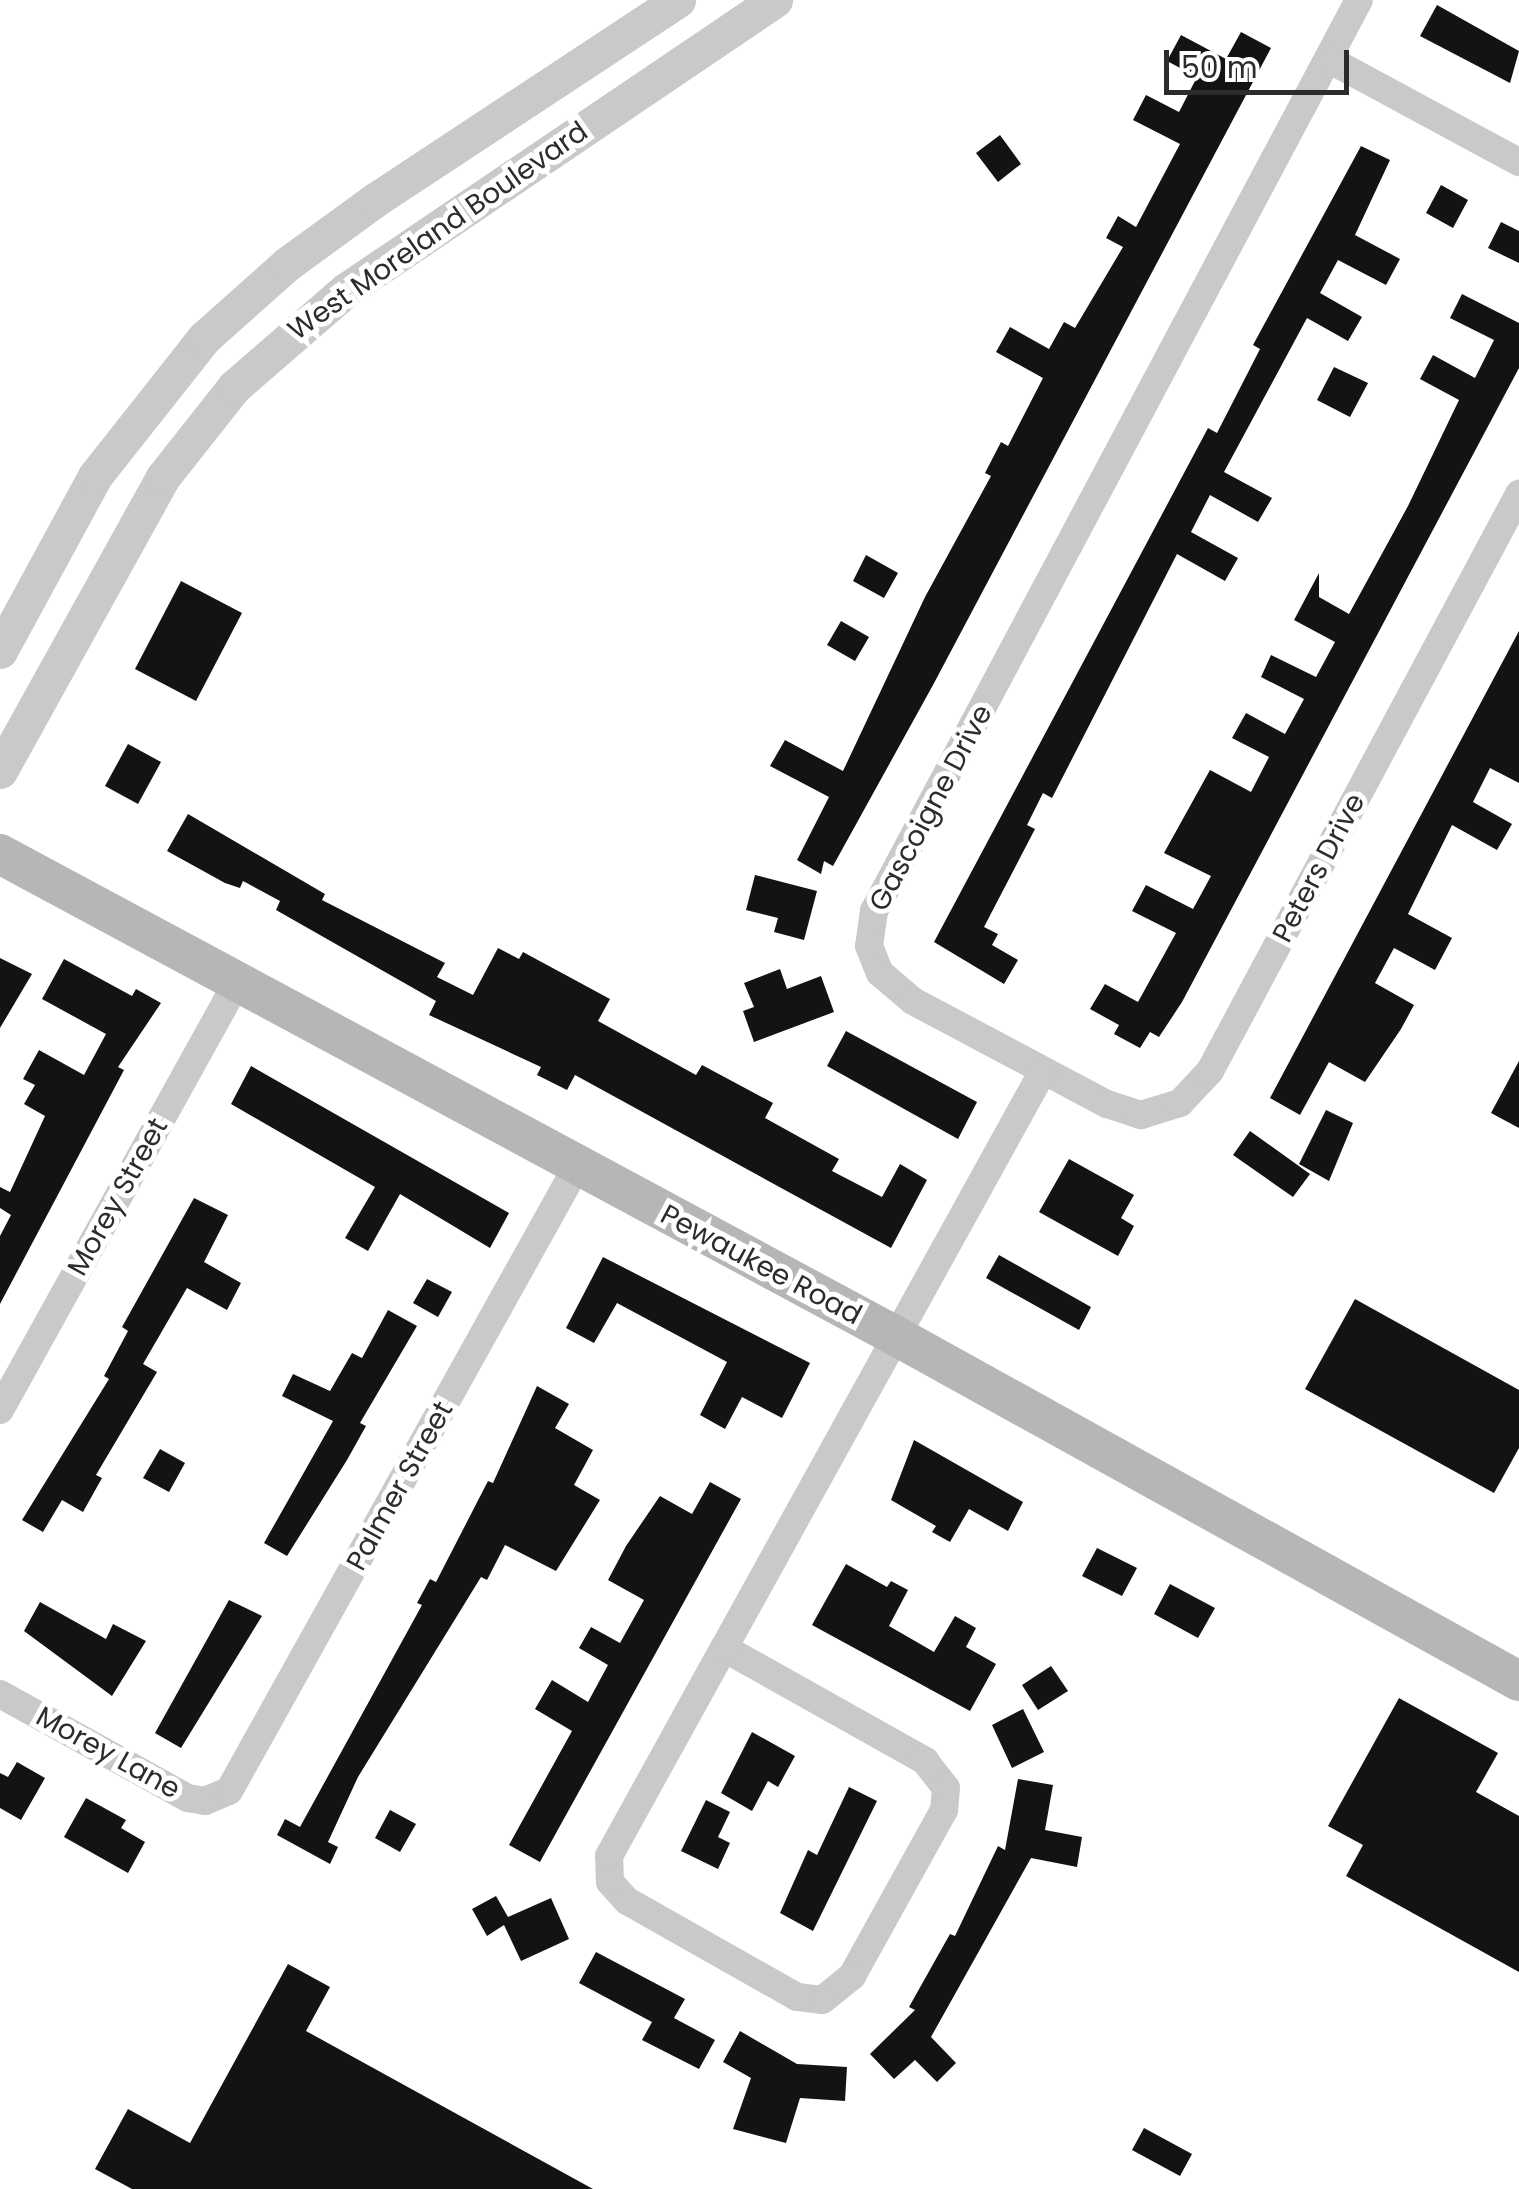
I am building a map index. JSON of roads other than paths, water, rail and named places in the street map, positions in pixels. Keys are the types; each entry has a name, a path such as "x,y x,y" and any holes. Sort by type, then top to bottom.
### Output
{"main road":[{"name":"Pewaukee Road","path":"0,854 576,1168 896,1336 1519,1680"}],"street":[{"name":"West Moreland Boulevard","path":"3,646 95,476 166,382 287,264 678,0"},
{"name":"West Moreland Boulevard","path":"0,771 162,477 208,417 292,332 346,290 775,0"},
{"name":"Gascoigne Drive","path":"1044,1071 892,986 869,946 874,911 1360,0"},
{"path":"1330,60 1519,162"},
{"path":"166,382 208,417"},
{"name":"Peters Drive","path":"1044,1071 1133,1114 1171,1108 1198,1089 1519,494"},
{"path":"3,646 54,670"},
{"name":"Morey Street","path":"0,1410 236,984"},
{"path":"724,1648 925,1761 946,1788 944,1810 852,1976 822,2000 798,1997 628,1901 610,1882 610,1856 724,1648 896,1336 1044,1071"},
{"name":"Palmer Street","path":"218,1798 240,1775 576,1168"},
{"name":"Morey Lane","path":"0,1694 188,1798 218,1798"}]}
